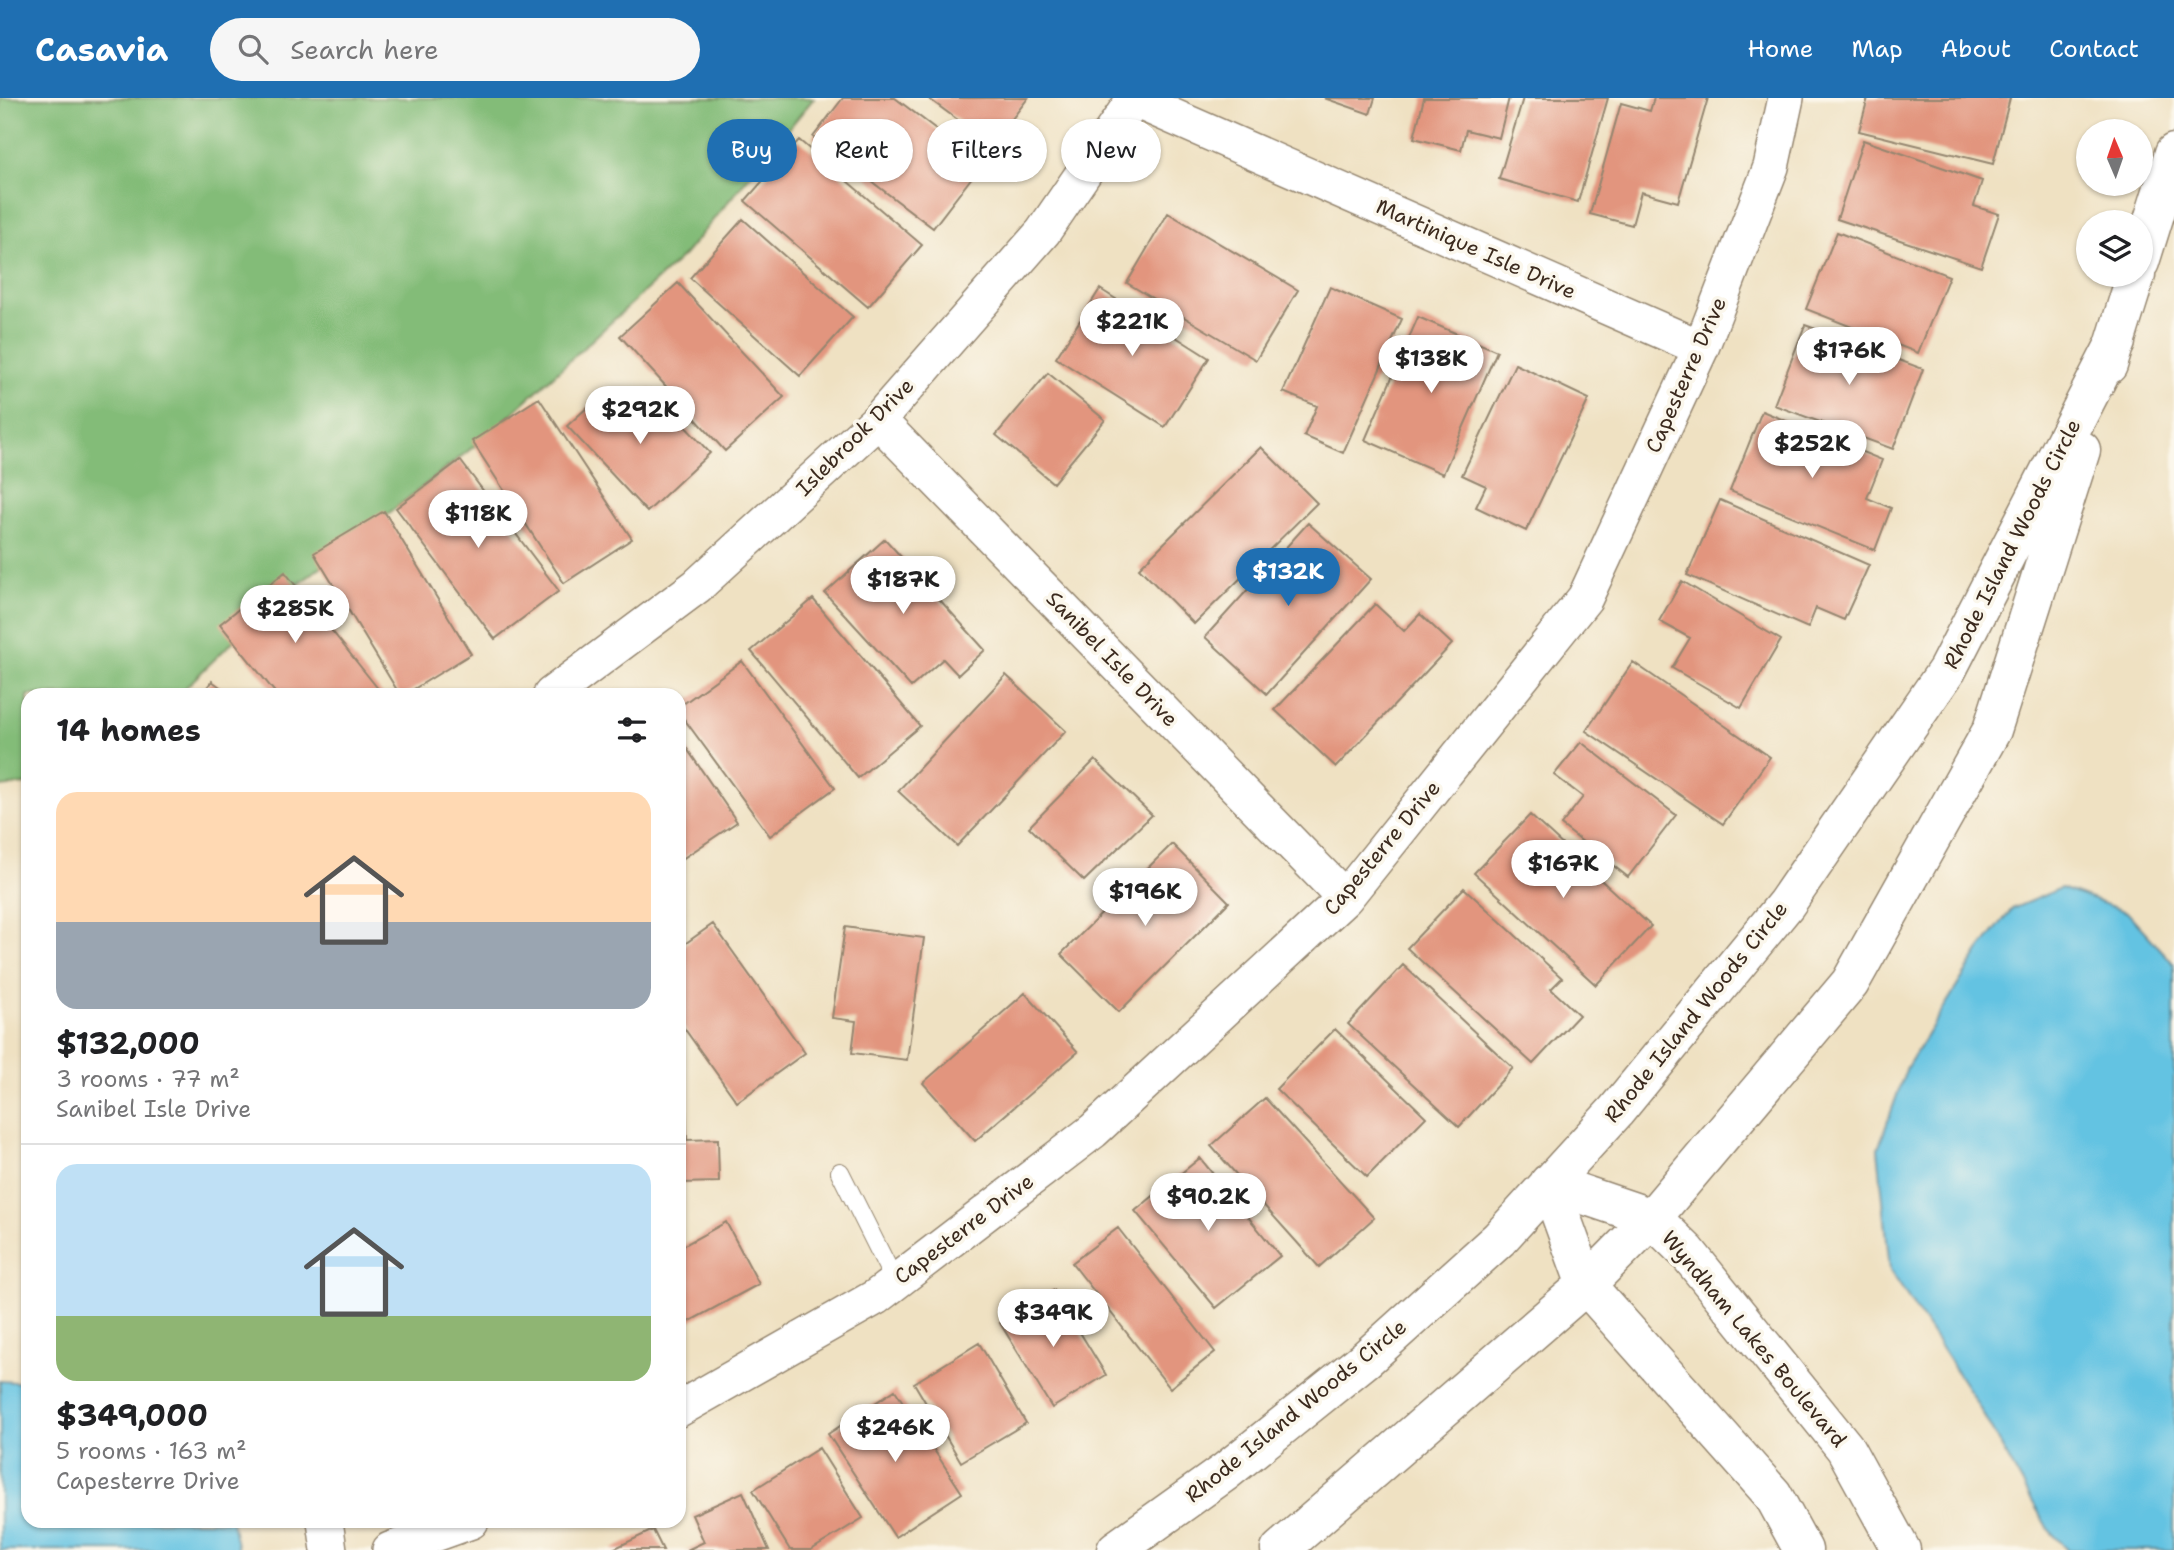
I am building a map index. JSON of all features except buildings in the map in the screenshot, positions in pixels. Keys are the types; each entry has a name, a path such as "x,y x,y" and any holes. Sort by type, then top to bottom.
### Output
{"street":[{"name":"Capesterre Drive","path":"686,1405 876,1297 1093,1131 1345,898 1585,598 1701,348 1771,167 1786,98"},
{"name":"Martinique Isle Drive","path":"1135,99 1701,348"},
{"name":"Islebrook Drive","path":"560,688 697,586 878,420 1043,232 1135,99"},
{"path":"2153,220 2174,153"},
{"name":"Rhode Island Woods Circle","path":"1280,1550 1586,1285 1652,1218 1850,983 1992,730 2132,287"},
{"name":"Rhode Island Woods Circle","path":"1116,1550 1224,1472 1367,1358 1499,1239 1616,1111 1786,904 1947,670 2116,342"},
{"name":"Sanibel Isle Drive","path":"878,420 1345,898"},
{"path":"1549,1183 1586,1285 1773,1495 1803,1550"},
{"name":"Wyndham Lakes Boulevard","path":"1549,1183 1652,1218 1687,1252 1845,1448 1901,1550"},
{"path":"326,1528 329,1550"},
{"path":"390,1550 451,1528"}],"lane":[{"path":"840,1172 895,1282"}],"green space":[{"path":"0,98 814,98 797,119 707,119 707,182 744,182 684,255 491,433 262,613 185,688 21,688 21,785 0,787"}],"water":[{"path":"2061,888 2127,912 2174,964 2174,1550 2068,1550 2048,1529 1972,1395 1890,1270 1878,1149 1907,1067 1979,951 2012,909"},
{"path":"0,1381 21,1382 21,1528 233,1528 238,1550 0,1550"}]}
